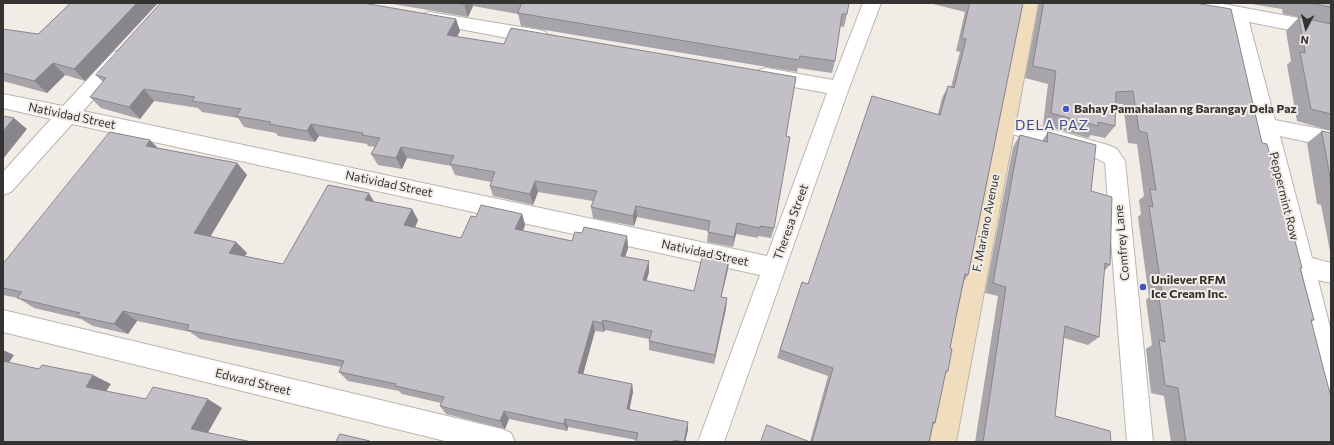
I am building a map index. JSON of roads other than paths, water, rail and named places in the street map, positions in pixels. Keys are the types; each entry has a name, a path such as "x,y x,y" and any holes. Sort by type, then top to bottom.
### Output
{"street":[{"name":"Theresa Street","path":"711,442 839,88 872,3"},
{"name":"F. Mariano Avenue","path":"942,442 1029,3"},
{"path":"1185,3 1331,31"},
{"name":"Peppermint Row","path":"1238,13 1331,378"},
{"path":"411,15 559,40"},
{"path":"3,186 134,42"},
{"path":"746,72 839,88"},
{"name":"Natividad Street","path":"3,101 774,268"},
{"name":"Comfrey Lane","path":"1005,124 1101,151 1110,155 1115,161 1140,442"},
{"path":"1267,126 1331,139"},
{"path":"1302,266 1331,273"},
{"name":"Edward Street","path":"3,322 502,442"}],"place":[{"name":"Bahay Pamahalaan ng Barangay Dela Paz","path":"1066,109"},
{"name":"Unilever RFM Ice Cream Inc.","path":"1143,287"}],"district":[{"name":"DELA PAZ","path":"1052,125"}]}
